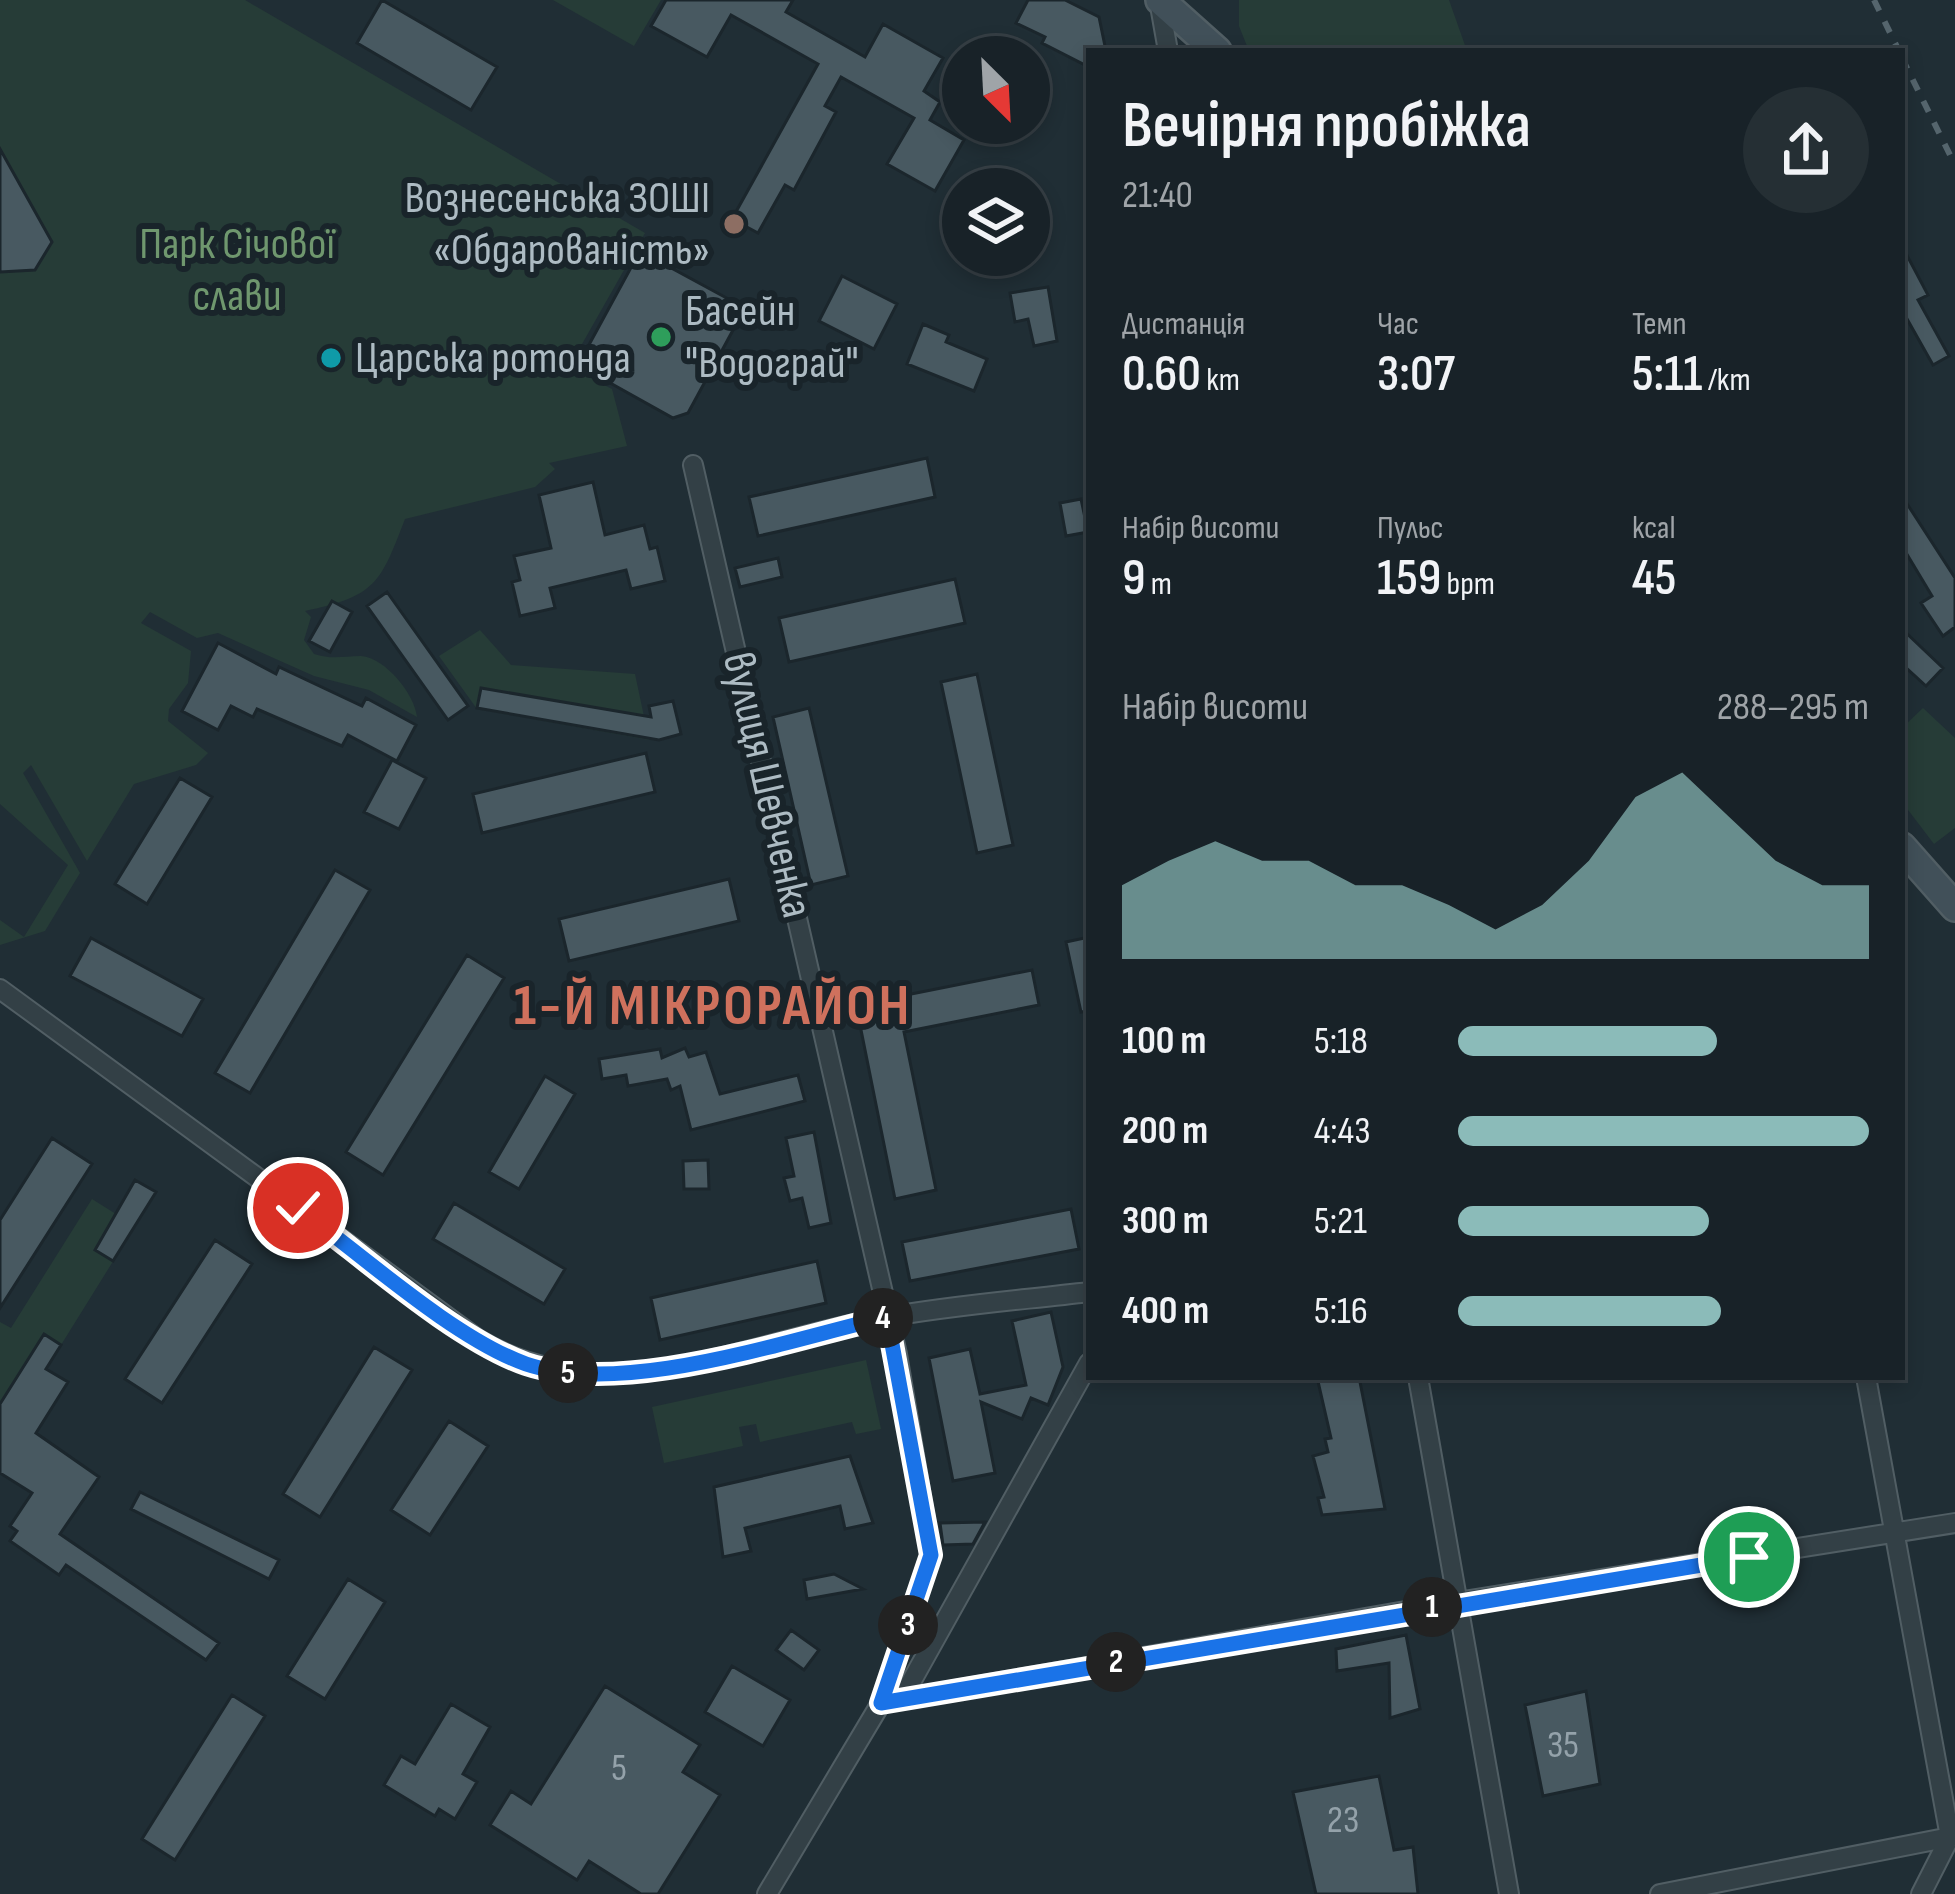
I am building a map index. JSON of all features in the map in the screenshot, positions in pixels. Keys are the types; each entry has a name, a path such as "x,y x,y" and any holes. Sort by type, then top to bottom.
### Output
{"main road":[{"path":"1159,0 1214,48"},
{"path":"1905,850 1955,907"}],"street":[{"path":"1159,0 1167,48"},
{"name":"вулиця Шевченка","path":"693,464 887,1317 931,1555 891,1701"},
{"path":"0,989 478,1340 526,1364 604,1376 644,1372 887,1317 1086,1292"},
{"path":"767,1894 891,1701 1086,1368"},
{"path":"1419,1380 1509,1894"},
{"path":"1867,1380 1953,1837 1921,1894"},
{"path":"891,1701 1456,1602 1955,1523"},
{"path":"1660,1894 1953,1837"}],"green space":[{"name":"Парк Січової слави","path":"0,0 245,0 645,233 569,367 612,389 627,446 549,463 555,469 535,487 405,519 389,559 372,584 347,599 305,611 311,617 304,640 314,654 361,656 380,663 405,689 417,717 369,690 314,676 218,633 197,638 150,612 141,623 191,651 188,683 169,709 168,721 208,753 196,765 134,784 87,861 31,765 23,773 80,873 45,931 0,945 0,920 24,937 68,865 0,804"},
{"path":"553,0 661,0 634,46"},
{"path":"1239,0 1449,0 1466,48 1248,48 1239,26"},
{"path":"480,630 511,665 635,674 649,740 477,709 439,656"},
{"path":"1923,708 1955,738 1955,828 1934,844 1905,806 1905,725"},
{"path":"92,1199 135,1226 0,1443 0,1322 11,1328"},
{"path":"866,1360 881,1429 856,1434 852,1422 760,1442 756,1424 739,1427 743,1446 664,1463 652,1407"}],"building":[{"path":"382,0 497,67 471,110 357,43"},
{"path":"666,0 793,0 786,12 865,57 883,24 942,57 924,91 940,102 930,120 942,127 942,144 962,144 948,168 942,168 935,191 887,164 914,118 841,77 825,106 836,112 794,190 785,185 758,233 732,219 818,64 731,15 707,57 651,26"},
{"path":"1028,0 1065,0 1099,17 1105,48 1086,48 1086,65 1050,47 1050,36 1016,23"},
{"path":"0,149 52,242 35,270 0,272"},
{"name":"Басейн \"Водограй\"","path":"640,251 745,308 688,413 673,418 578,365"},
{"path":"1905,252 1928,295 1918,300 1949,356 1933,365 1905,315"},
{"path":"842,276 897,304 874,349 819,321"},
{"path":"1048,287 1057,341 1034,346 1028,319 1015,322 1010,293"},
{"path":"923,324 949,335 946,342 987,359 974,391 907,364"},
{"path":"927,458 935,497 758,536 749,497"},
{"path":"593,482 605,535 644,525 650,549 657,547 665,581 631,589 626,570 550,588 555,608 520,616 512,582 520,580 514,556 551,548 539,495"},
{"path":"1081,499 1086,532 1066,536 1060,503"},
{"path":"1905,501 1955,578 1955,627 1943,636 1921,603 1932,596 1905,551"},
{"path":"778,558 782,577 740,587 735,568"},
{"path":"955,579 965,623 789,662 779,618"},
{"path":"387,592 468,706 448,720 367,606"},
{"path":"332,601 352,612 330,652 309,641"},
{"path":"1905,632 1943,668 1926,686 1905,667"},
{"path":"218,643 276,674 279,667 362,706 366,698 416,725 397,761 348,735 342,746 257,709 253,717 231,706 218,730 182,711"},
{"path":"977,674 1013,845 977,853 941,682"},
{"path":"481,688 651,717 649,706 673,701 681,734 659,740 477,708"},
{"path":"809,708 848,876 811,885 773,717"},
{"path":"646,753 655,792 482,833 473,794"},
{"path":"392,760 426,778 399,829 364,812"},
{"path":"180,778 212,797 147,904 115,884"},
{"path":"335,870 370,890 250,1093 215,1073"},
{"path":"729,879 739,921 569,961 559,919"},
{"path":"91,938 203,999 182,1036 70,976"},
{"path":"1086,938 1086,1011 1081,1012 1066,942"},
{"path":"467,955 504,978 383,1175 346,1152"},
{"path":"1032,970 1039,1005 904,1032 936,1190 895,1199 856,1005"},
{"path":"685,1048 689,1057 706,1052 720,1094 798,1075 805,1101 691,1130 680,1086 671,1090 667,1079 628,1086 626,1075 602,1079 599,1059 660,1049 662,1058"},
{"path":"545,1076 575,1094 519,1189 489,1172"},
{"path":"814,1132 831,1223 809,1228 802,1198 790,1201 784,1178 794,1176 786,1138"},
{"path":"52,1138 92,1164 0,1308 0,1220"},
{"path":"708,1160 709,1189 684,1189 683,1161"},
{"path":"135,1180 156,1192 113,1261 95,1250"},
{"path":"454,1203 565,1269 544,1304 433,1239"},
{"path":"1071,1209 1079,1249 910,1281 902,1242"},
{"path":"215,1240 252,1264 162,1403 125,1379"},
{"path":"817,1261 826,1303 660,1340 651,1298"},
{"path":"1051,1312 1063,1367 1048,1405 1031,1398 1022,1419 981,1402 995,1473 953,1481 929,1358 970,1349 980,1394 1026,1385 1012,1321"},
{"path":"44,1334 61,1345 46,1369 68,1382 36,1433 99,1477 60,1534 219,1643 206,1660 66,1565 59,1575 10,1541 17,1531 10,1526 32,1493 0,1473 0,1404"},
{"path":"374,1347 412,1370 320,1517 283,1494"},
{"path":"1318,1380 1360,1380 1385,1509 1322,1515 1318,1498 1324,1497 1313,1456 1328,1452 1325,1439 1331,1438"},
{"path":"449,1421 488,1446 430,1535 391,1510"},
{"path":"850,1456 873,1523 845,1529 840,1506 745,1528 751,1551 723,1557 714,1487"},
{"path":"140,1492 279,1560 269,1579 131,1509"},
{"path":"985,1522 973,1544 943,1545 940,1523"},
{"path":"834,1574 863,1589 807,1599 804,1580"},
{"path":"348,1579 385,1602 325,1699 287,1676"},
{"path":"791,1630 819,1650 804,1670 776,1650"},
{"path":"1406,1635 1420,1709 1390,1718 1389,1663 1337,1671 1336,1649"},
{"path":"732,1666 790,1700 763,1746 705,1712"},
{"path":"605,1686 700,1745 683,1772 720,1795 658,1894 641,1894 589,1861 577,1880 490,1825 511,1791 531,1804"},
{"path":"1586,1691 1600,1784 1543,1796 1525,1705"},
{"path":"232,1695 265,1716 175,1860 142,1839"},
{"path":"451,1704 490,1727 463,1774 477,1782 455,1819 439,1809 435,1816 384,1785 401,1756 415,1764"},
{"path":"1379,1776 1394,1850 1413,1847 1418,1894 1316,1894 1293,1792"}],"railway":[{"path":"1874,0 1898,48"},
{"path":"1905,64 1955,165"}],"place":[{"name":"Вознесенська ЗОШІ «Обдарованість»","path":"734,224"},
{"name":"Басейн \"Водограй\"","path":"661,337"},
{"name":"Царська ротонда","path":"331,358"}],"district":[{"name":"1-Й МІКРОРАЙОН","path":"713,1007"}],"route":[{"path":"298,1208 478,1340 526,1364 564,1373 644,1372 887,1317 931,1555 881,1703 1456,1602 1749,1557"}]}
